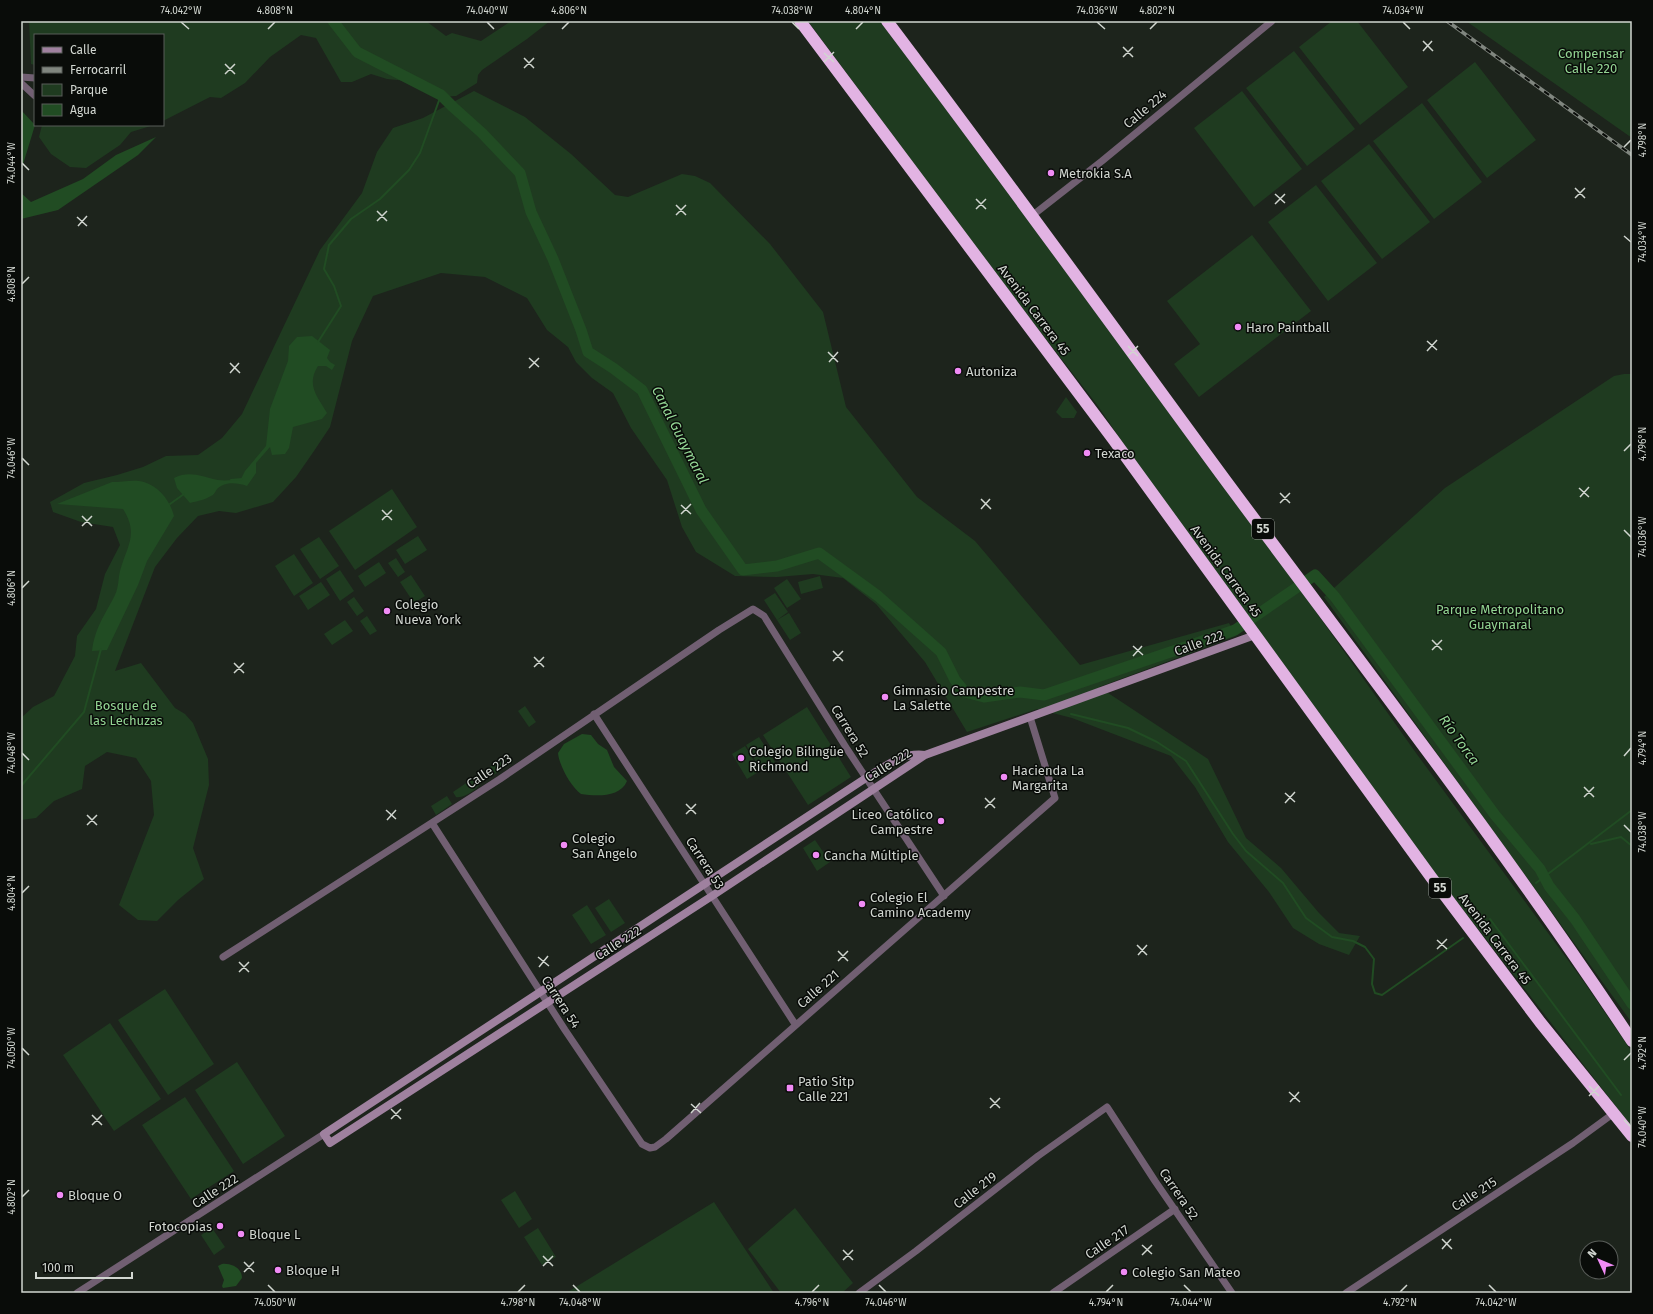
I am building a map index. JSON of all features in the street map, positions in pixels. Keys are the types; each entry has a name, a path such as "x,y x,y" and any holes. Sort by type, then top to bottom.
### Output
{"highway":[{"name":"Avenida Carrera 45","path":"800,21 1114,440 1431,877 1540,1022 1632,1136"},
{"name":"55","path":"888,21 1033,215 1226,480 1397,710 1571,951 1632,1041"}],"street":[{"name":"Calle 224","path":"1033,215 1272,21"},
{"path":"21,77 34,78"},
{"path":"21,83 34,95"},
{"name":"Calle 223","path":"223,957 500,779 748,611 753,609 764,616"},
{"name":"Carrera 52","path":"764,616 866,778 944,896"},
{"name":"Calle 222","path":"324,1134 330,1143 712,896 873,788 908,768 925,755 1255,635"},
{"name":"Carrera 53","path":"594,714 795,1024"},
{"name":"Calle 221","path":"650,1148 655,1147 666,1139 795,1024 1055,798 1030,717"},
{"name":"Calle 222","path":"77,1293 324,1134 866,778 897,759 913,754 925,755"},
{"name":"Carrera 54","path":"432,822 549,1002 565,1030 642,1144 650,1148"},
{"name":"Carrera 52","path":"1107,1107 1232,1293"},
{"name":"Calle 219","path":"859,1293 916,1251 1038,1156 1107,1107"},
{"name":"Calle 215","path":"1346,1293 1573,1143 1614,1113"},
{"name":"Calle 217","path":"1053,1293 1175,1209"}],"green space":[{"path":"29,21 426,21 446,36 452,33 481,41 511,21 550,21 482,70 478,75 477,83 456,96 439,97 408,81 387,79 371,74 352,82 341,82 316,38 301,35 270,57 245,83 221,98 210,97 164,120 164,34 34,34 34,65 31,64"},
{"path":"808,21 880,21 1034,225 1299,588 1416,753 1584,982 1632,1052 1632,1127 1430,867 1140,468 1098,406 994,272"},
{"path":"1332,21 1357,21 1408,87 1360,125 1299,47"},
{"name":"Compensar Calle 220","path":"1466,21 1632,21 1632,138"},
{"path":"1294,51 1355,129 1307,166 1246,88"},
{"path":"1475,62 1536,140 1487,178 1427,100"},
{"name":"Bosque de las Lechuzas","path":"474,91 525,117 571,154 615,195 628,197 682,174 695,176 710,183 770,244 823,312 846,407 917,497 975,541 1080,665 1229,623 1236,636 1099,687 1208,759 1246,838 1281,868 1319,913 1339,933 1360,936 1349,955 1319,944 1293,928 1269,892 1228,842 1195,787 1171,756 1072,718 1037,709 967,732 925,662 876,604 843,578 813,574 777,577 735,576 696,552 682,527 667,480 631,428 613,393 592,378 576,362 568,347 547,330 527,298 485,277 441,273 373,296 352,341 330,427 296,477 273,502 236,513 219,511 198,516 177,538 155,567 115,671 141,663 175,708 185,714 193,723 208,759 209,785 193,848 204,879 178,900 157,921 138,920 119,905 154,815 151,781 136,758 107,752 85,766 82,789 54,801 36,818 21,820 21,718 33,707 54,696 75,656 77,636 96,609 105,574 120,545 113,527 81,522 53,512 50,502 84,483 143,467 166,456 198,455 222,438 242,414 320,250 362,193 377,152 393,128 423,118"},
{"path":"1242,91 1302,169 1254,207 1194,128"},
{"path":"1422,103 1482,182 1434,219 1373,141"},
{"path":"42,126 151,126 131,132 120,145 86,168 70,167 51,154 39,137"},
{"path":"1369,144 1430,222 1382,259 1321,181"},
{"path":"1316,185 1377,263 1328,301 1268,222"},
{"name":"Haro Paintball","path":"1252,235 1311,311 1199,397 1174,364 1200,344 1167,301"},
{"name":"Parque Metropolitano Guaymaral","path":"1632,374 1632,1023 1324,597 1445,488 1614,376"},
{"path":"1066,397 1077,412 1074,418 1062,418 1056,412"},
{"path":"392,489 417,527 355,570 329,531"},
{"path":"418,536 427,550 405,564 396,550"},
{"path":"319,537 339,566 320,579 300,549"},
{"path":"294,554 313,583 294,596 275,566"},
{"path":"396,558 405,572 398,577 388,563"},
{"path":"379,562 386,573 365,587 358,576"},
{"path":"340,570 354,591 340,601 326,579"},
{"path":"411,575 425,596 414,603 400,582"},
{"path":"820,576 823,588 801,594 798,582"},
{"path":"787,579 801,599 787,608 774,588"},
{"path":"321,582 330,595 308,610 299,596"},
{"path":"775,593 788,612 777,620 764,600"},
{"path":"354,597 364,611 357,616 347,602"},
{"path":"789,613 801,633 790,640 777,620"},
{"path":"367,616 377,631 370,635 360,621"},
{"path":"345,620 353,631 332,645 324,634"},
{"path":"525,706 536,722 529,727 518,711"},
{"path":"807,707 851,777 808,805 763,735"},
{"path":"759,737 775,762 761,770 746,745"},
{"path":"745,746 760,771 747,779 732,754"},
{"path":"508,755 513,762 492,776 488,775 484,771"},
{"path":"478,775 482,780 479,786 472,792 456,797 453,792"},
{"path":"447,796 452,804 436,815 431,806"},
{"name":"Cancha Múltiple","path":"815,840 830,862 817,871 803,848"},
{"path":"609,899 625,923 611,932 595,908"},
{"path":"587,905 606,935 591,944 572,915"},
{"path":"165,989 214,1064 168,1095 118,1020"},
{"path":"110,1023 161,1099 114,1131 63,1055"},
{"path":"237,1062 285,1136 243,1164 195,1090"},
{"path":"185,1097 234,1171 191,1199 142,1125"},
{"path":"515,1191 532,1219 519,1228 501,1200"},
{"path":"714,1202 774,1293 566,1293"},
{"path":"795,1208 853,1283 842,1293 781,1293 748,1249"},
{"path":"212,1228 225,1247 214,1255 201,1235"},
{"path":"538,1228 556,1257 542,1265 524,1237"}],"water":[{"path":"21,110 35,126 21,171"},
{"path":"156,137 138,155 58,210 21,219 21,193 31,202 83,179 116,155"},
{"path":"312,336 330,350 327,358 335,365 332,370 326,366 318,366 313,379 314,390 327,413 322,419 293,427 289,448 285,454 272,455 270,447 256,463 256,473 247,486 228,484 220,486 214,494 209,497 190,503 177,488 174,478 191,474 221,480 241,479 245,471 266,446 270,409 288,361 289,346 297,337"},
{"path":"137,481 150,484 164,495 174,516 147,561 138,585 107,650 92,651 95,635 118,586 120,571 130,540 130,526 123,509 57,504 112,482"},
{"path":"582,734 591,735 598,744 607,750 614,767 627,781 624,787 607,795 594,795 581,794 573,786 563,769 558,753 564,744"},
{"path":"222,1264 232,1265 242,1274 242,1278 236,1286 223,1288 222,1286 224,1280 218,1266"}],"waterway":[{"name":"Canal Guaymaral","path":"333,21 357,52 441,95 482,133 520,173 531,212 553,259 588,352 613,368 642,390 701,510 743,570 777,566 819,553 878,596 941,652 955,680 965,692 984,697 1020,692 1044,695 1235,630 1315,575 1335,597 1495,815 1540,869 1549,886 1575,919 1632,1004"},
{"path":"318,342 341,306 334,286 324,269 329,245 351,219 380,199 409,170 420,153 441,95"},
{"path":"231,480 242,479"},
{"path":"170,504 184,494"},
{"path":"21,786 84,712 101,649"},
{"path":"1071,714 1128,728 1157,742 1186,761 1233,834 1246,851 1283,883 1306,918 1332,937 1353,941 1365,947 1374,959 1372,984 1375,993 1382,995 1463,938"},
{"path":"1536,883 1632,810"},
{"path":"1591,844 1621,837 1632,846"},
{"path":"1490,919 1621,1095"}],"railway":[{"path":"1447,21 1632,155"}],"place":[{"name":"Metrokia S.A","path":"1051,173"},
{"name":"Haro Paintball","path":"1238,327"},
{"name":"Autoniza","path":"958,371"},
{"name":"Texaco","path":"1087,453"},
{"name":"Colegio Nueva York","path":"387,611"},
{"name":"Gimnasio Campestre La Salette","path":"885,697"},
{"name":"Colegio Bilingüe Richmond","path":"741,758"},
{"name":"Hacienda La Margarita","path":"1004,777"},
{"name":"Liceo Católico Campestre","path":"941,821"},
{"name":"Colegio San Angelo","path":"564,845"},
{"name":"Cancha Múltiple","path":"816,855"},
{"name":"Colegio El Camino Academy","path":"862,904"},
{"name":"Patio Sitp Calle 221","path":"790,1088"},
{"name":"Bloque O","path":"60,1195"},
{"name":"Fotocopias","path":"220,1226"},
{"name":"Bloque L","path":"241,1234"},
{"name":"Bloque H","path":"278,1270"},
{"name":"Colegio San Mateo","path":"1124,1272"}],"water label":[{"name":"Río Torca","path":"1459,740"}]}
